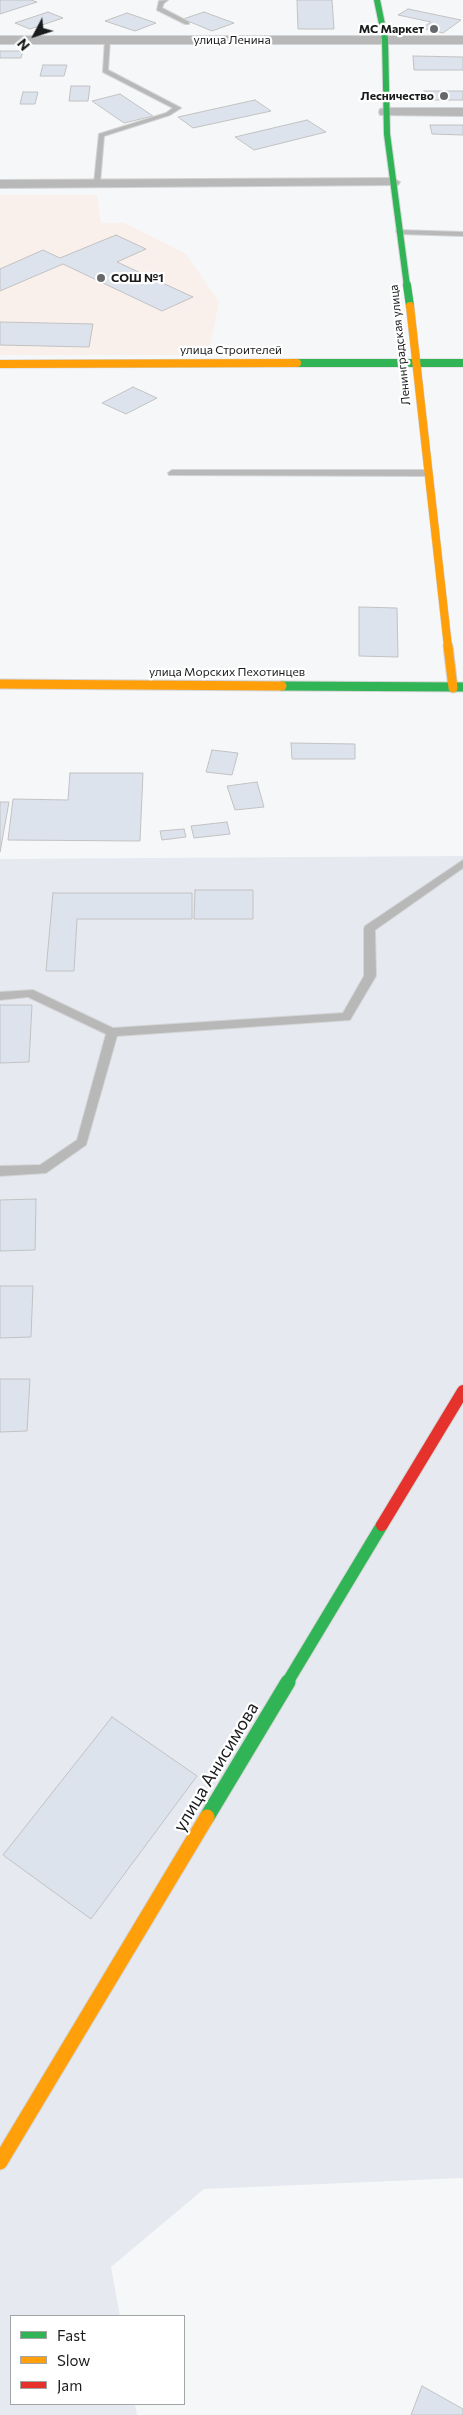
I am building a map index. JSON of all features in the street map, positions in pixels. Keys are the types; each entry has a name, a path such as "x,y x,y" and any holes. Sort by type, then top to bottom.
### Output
{"street":[{"name":"Ленинградская улица","path":"377,0 385,39 385,112 393,182 428,473 458,688"},
{"name":"улица Ленина","path":"0,40 463,40"},
{"path":"385,112 463,112"},
{"path":"0,184 393,182"},
{"name":"улица Строителей","path":"0,364 463,363"},
{"name":"улица Морских Пехотинцев","path":"0,684 458,688"},
{"name":"улица Анисимова","path":"0,2162 463,1391"}],"lane":[{"path":"165,0 161,2 159,9 187,24"},
{"path":"97,183 101,135 168,114 178,108 105,71 107,40"},
{"path":"400,232 463,234"},
{"path":"172,473 428,473"},
{"path":"0,996 29,993 112,1032 346,1017 370,976 369,929 463,863"},
{"path":"0,1171 42,1170 82,1142 112,1032"}],"shaded area":[{"name":"СОШ №1","path":"0,195 97,195 101,223 124,223 186,254 219,302 208,355 0,355"},
{"path":"463,856 463,2178 204,2189 111,2267 120,2315 10,2315 10,2405 135,2405 137,2415 0,2415 0,859"}],"building":[{"path":"0,0 31,0 37,2 0,14"},
{"path":"297,0 332,0 334,29 298,29"},
{"path":"408,9 461,20 443,33 422,28 431,22 398,15"},
{"path":"48,12 63,18 30,29 15,23"},
{"path":"204,12 234,23 212,31 183,19"},
{"path":"127,13 156,23 135,31 105,21"},
{"path":"0,51 23,51 21,58 0,58"},
{"path":"413,56 463,57 463,70 414,70"},
{"path":"43,65 67,65 64,76 40,76"},
{"path":"71,86 90,86 88,101 69,101"},
{"name":"Лесничество","path":"424,91 463,91 463,100 425,100"},
{"path":"23,92 38,92 35,104 20,104"},
{"path":"120,94 153,116 124,123 92,101"},
{"path":"255,100 271,111 193,128 178,117"},
{"path":"307,120 326,132 254,150 235,137"},
{"path":"430,125 463,125 463,135 432,134"},
{"path":"116,235 146,249 117,262 193,297 162,311 63,264 0,291 0,269 43,250 60,258"},
{"path":"0,322 93,324 89,347 0,345"},
{"path":"133,387 157,398 126,414 102,403"},
{"path":"359,607 397,608 398,657 359,656"},
{"path":"291,743 355,744 355,759 292,759"},
{"path":"212,750 238,753 232,775 206,772"},
{"path":"70,773 143,773 140,841 8,840 13,799 68,800"},
{"path":"257,782 264,807 235,810 227,786"},
{"path":"0,802 9,802 0,852"},
{"path":"227,822 230,834 194,838 191,826"},
{"path":"184,829 186,837 162,840 160,831"},
{"path":"195,890 253,890 253,919 194,919"},
{"path":"53,893 192,893 192,919 77,919 74,971 46,971"},
{"path":"0,1005 32,1005 29,1062 0,1063"},
{"path":"36,1199 35,1250 0,1251 0,1200"},
{"path":"0,1286 33,1286 31,1337 0,1338"},
{"path":"0,1379 30,1379 27,1431 0,1432"},
{"path":"112,1717 197,1776 91,1919 3,1855"},
{"path":"422,2386 463,2409 463,2415 411,2415"}],"traffic: fast":[{"path":"377,0 385,39 387,134 410,306"},
{"path":"297,363 463,363"},
{"path":"282,686 463,687"},
{"path":"207,1817 382,1525"}],"traffic: slow":[{"path":"410,306 453,688"},
{"path":"0,364 297,363"},
{"path":"0,684 282,686"},
{"path":"0,2162 207,1817"}],"traffic: jam":[{"path":"382,1525 463,1391"}],"place":[{"name":"МС Маркет","path":"434,29"},
{"name":"Лесничество","path":"444,96"},
{"name":"СОШ №1","path":"101,278"}]}
